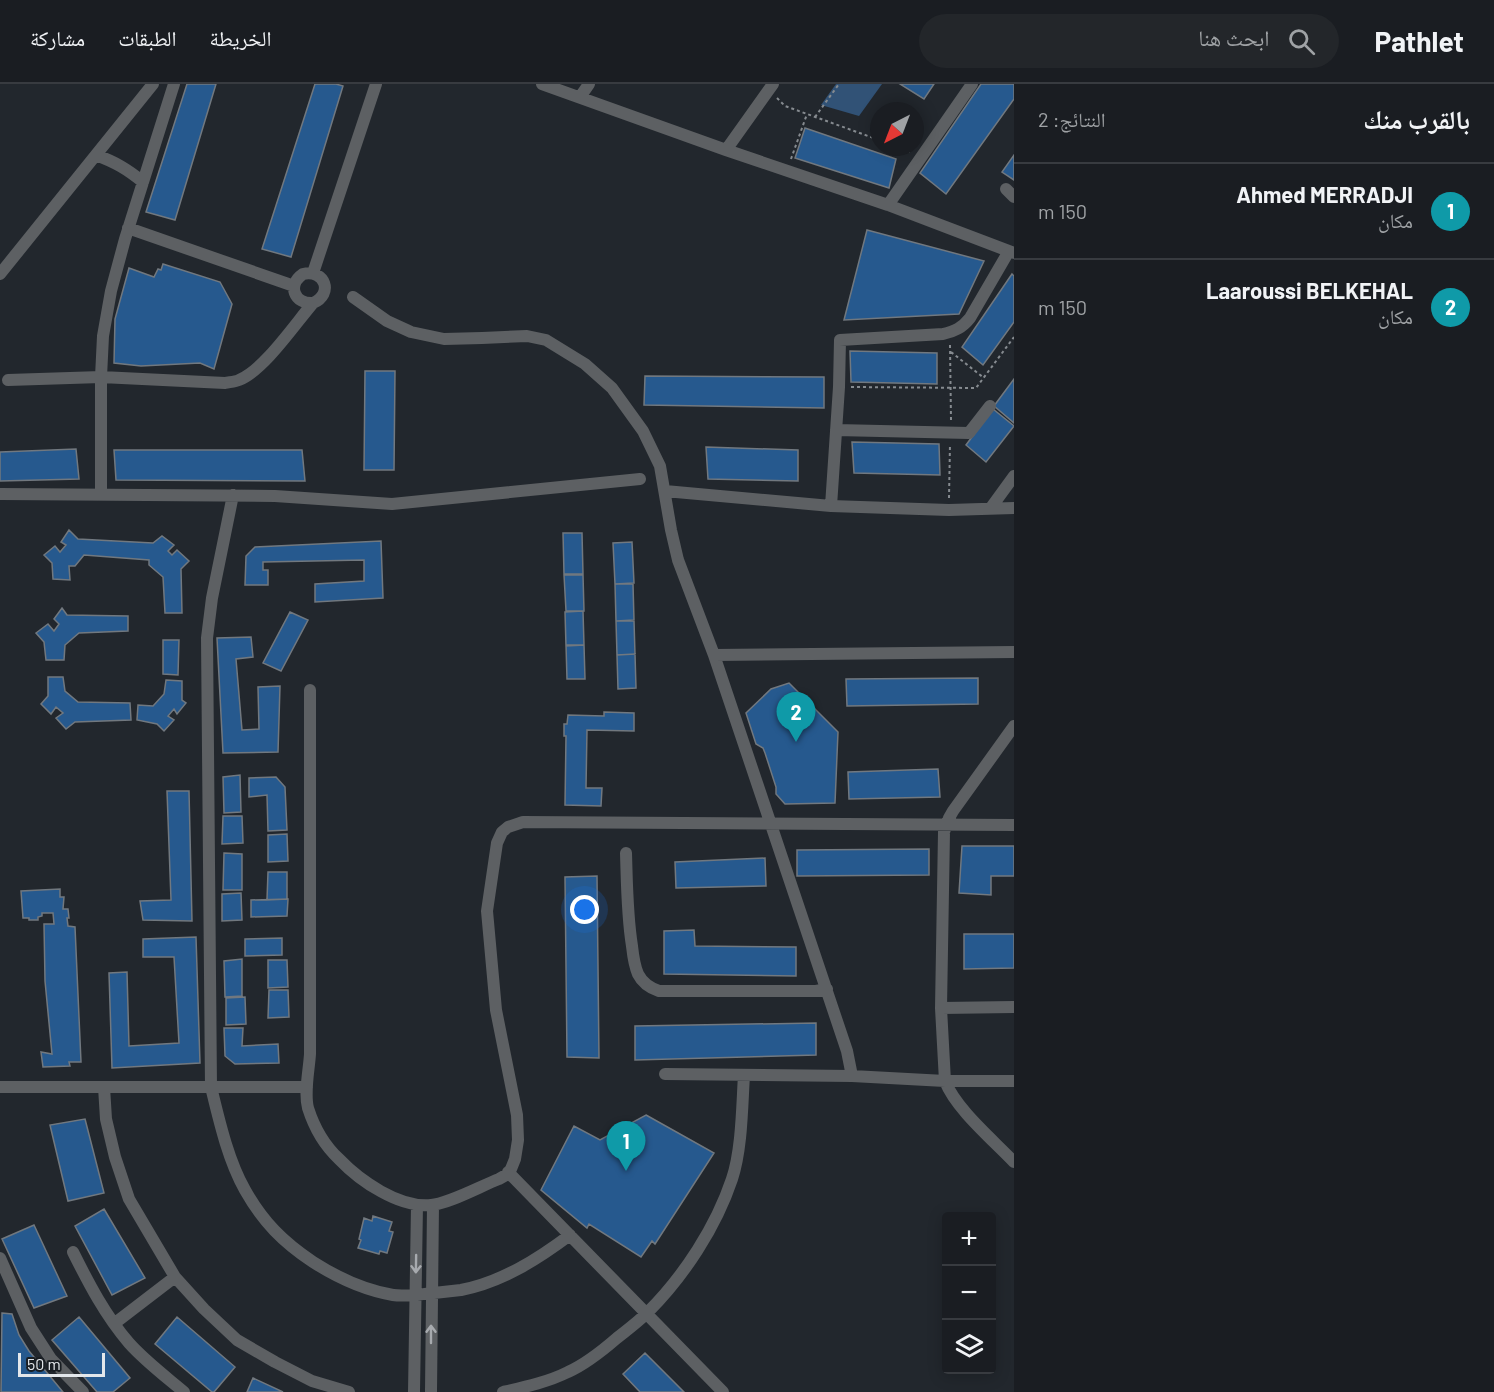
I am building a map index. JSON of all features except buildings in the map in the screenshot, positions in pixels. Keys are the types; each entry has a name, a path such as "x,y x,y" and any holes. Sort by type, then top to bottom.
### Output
{"street":[{"path":"0,274 153,84"},
{"path":"100,494 103,336 111,291 128,228 174,84"},
{"path":"313,273 376,84"},
{"path":"542,84 566,88 579,98 888,205 1012,252 963,327 943,334 840,340 837,430 831,506"},
{"path":"579,98 589,84"},
{"path":"924,152 972,84"},
{"path":"726,150 771,88"},
{"path":"96,155 129,170 143,182"},
{"path":"888,205 921,156"},
{"path":"128,228 294,286"},
{"path":"8,380 101,377 225,383 239,380 254,371 267,358 313,303 321,298 325,289 322,279 313,273 303,274 294,286 295,291 304,302 313,303"},
{"path":"353,297 387,321 411,332 444,339 528,336 546,340 585,364 612,388 643,431 660,466 678,560 714,655 848,1051 852,1076"},
{"path":"837,430 969,433 990,406"},
{"path":"990,509 1014,476"},
{"path":"0,494 275,495 392,504 640,479"},
{"path":"665,491 831,506 949,510 1014,508"},
{"path":"233,495 212,597 207,638 211,1087 221,1128 244,1188 261,1215 279,1237 300,1254 329,1273 360,1287 395,1295 461,1290 484,1284 520,1269 570,1235"},
{"path":"714,655 1014,652"},
{"path":"310,690 308,1107 315,1126 339,1160 392,1198 417,1205 439,1204 489,1183 506,1175 515,1159 518,1140 517,1115 496,1010 487,911 497,843 502,832 508,827 523,822 1014,825"},
{"path":"1014,726 946,825 941,1008 945,1081 957,1102 1014,1162"},
{"path":"626,853 629,922 634,958 638,974 651,989 659,991 816,991 827,989"},
{"path":"941,1008 1014,1007"},
{"path":"665,1074 1014,1081"},
{"path":"503,1392 569,1372 600,1352 646,1314 687,1267 722,1204 733,1177 739,1142 744,1075"},
{"path":"0,1087 307,1087"},
{"path":"104,1087 106,1119 115,1157 129,1199 175,1277 237,1340 312,1381 349,1392"},
{"path":"508,1172 723,1392"},
{"path":"414,1392 417,1205"},
{"path":"431,1392 433,1205"},
{"path":"73,1252 97,1300 129,1342 148,1363 184,1392"},
{"path":"0,1258 31,1328 51,1359 83,1392"},
{"path":"115,1323 175,1277"}],"path":[{"path":"815,117 839,84"},
{"path":"771,88 785,106 870,137"},
{"path":"787,171 807,114"},
{"path":"949,510 950,333"},
{"path":"839,387 976,388 1014,337"},
{"path":"950,351 984,378"}],"shaded area":[{"path":"836,84 882,84 859,116 821,105"}],"place":[{"name":"Laaroussi BELKEHAL","path":"796,742"},
{"name":"Ahmed MERRADJI","path":"626,1171"}]}
